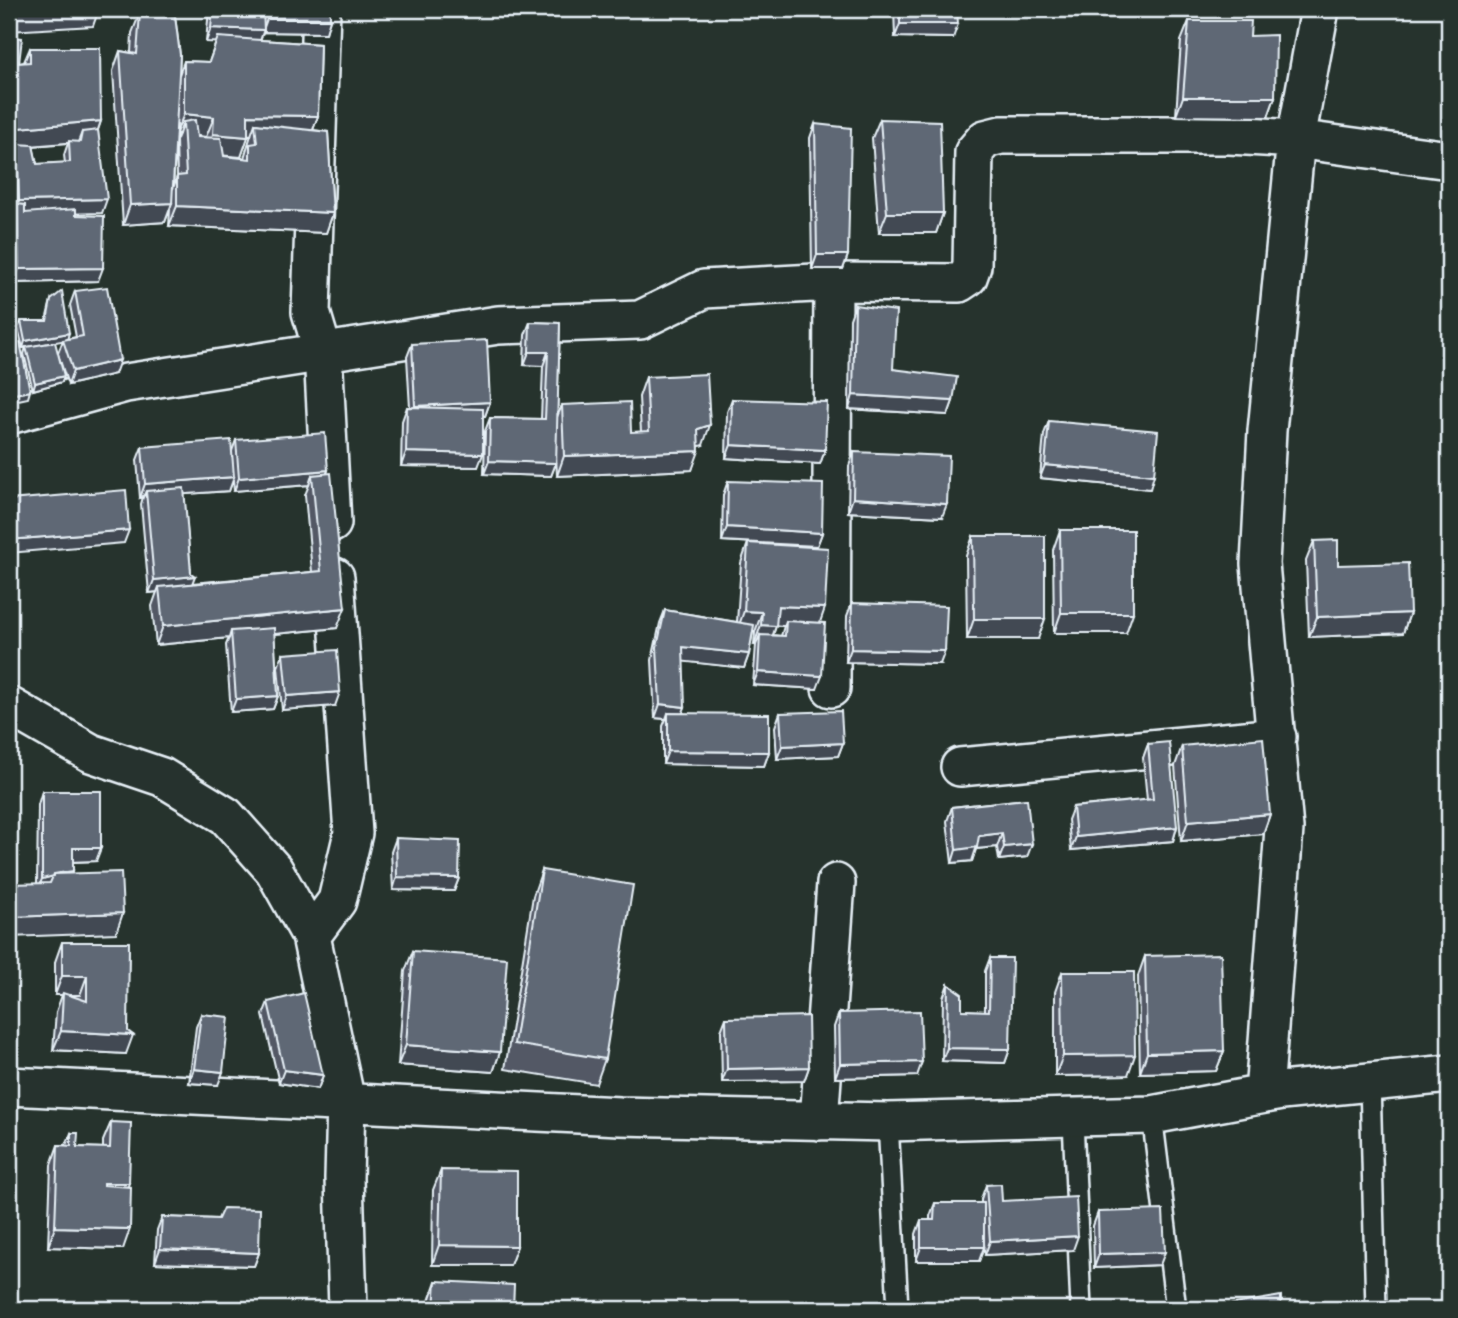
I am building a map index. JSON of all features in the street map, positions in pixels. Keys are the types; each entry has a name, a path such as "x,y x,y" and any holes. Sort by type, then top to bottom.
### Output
{"street":[{"path":"311,936 337,901 353,833 337,628 323,352 311,312 321,9"},
{"path":"1264,1094 1284,829 1259,565 1267,431 1296,139 1320,9"},
{"path":"9,415 126,383 498,325 640,320 704,289 833,282 959,283 968,277 972,266 974,152 985,139 1000,135 1230,135 1296,139 1449,160"},
{"path":"831,688 833,282"},
{"path":"9,706 91,753 162,777 226,816 274,870 311,936 346,1102 344,1178 348,1309"},
{"path":"960,767 1277,737"},
{"path":"819,1121 836,883"},
{"path":"9,1086 620,1116 888,1122 1152,1115 1264,1094 1449,1074"}],"lane":[{"path":"1370,1081 1376,1309"},
{"path":"1152,1115 1176,1309"},
{"path":"1073,1119 1081,1309"},
{"path":"888,1122 898,1309"}],"building":[{"path":"213,9 263,9 264,30 211,28"},
{"path":"266,9 330,9 330,19 267,19"},
{"path":"900,9 957,9 958,24 900,24"},
{"path":"140,13 175,16 180,55 172,203 130,205 120,51 137,54"},
{"path":"1189,21 1251,21 1250,36 1276,35 1275,97 1183,97"},
{"path":"12,37 22,38 19,63 30,62 30,48 100,48 101,121 18,128"},
{"path":"218,37 320,44 318,116 248,115 248,137 213,134 214,117 184,114 184,61 209,62"},
{"path":"880,119 940,121 943,213 887,213"},
{"path":"195,120 197,137 221,138 224,156 250,159 250,144 257,143 255,124 328,132 333,213 177,206 177,176 186,175 183,122"},
{"path":"815,124 851,128 848,255 817,255"},
{"path":"98,130 107,199 19,201 17,144 33,145 37,164 70,162 69,141 80,142 82,132"},
{"path":"17,204 25,205 25,213 76,209 76,215 104,216 103,268 19,269"},
{"path":"107,287 120,360 73,371 63,340 83,336 75,291"},
{"path":"62,291 69,333 25,341 21,321 47,321 51,300"},
{"path":"855,305 896,311 893,369 957,377 953,401 853,395"},
{"path":"530,322 560,323 556,463 489,461 490,418 545,419 548,352 529,352"},
{"path":"487,340 490,402 415,406 412,344"},
{"path":"20,342 30,391 9,395 9,343"},
{"path":"55,342 64,376 35,383 26,347"},
{"path":"707,374 710,425 698,429 699,451 564,456 562,405 630,402 631,432 649,431 646,377"},
{"path":"732,399 827,402 825,450 731,445"},
{"path":"407,407 483,409 483,454 406,452"},
{"path":"1049,421 1158,431 1154,475 1045,465"},
{"path":"325,433 328,470 239,478 236,440"},
{"path":"231,440 234,477 145,484 142,447"},
{"path":"854,452 949,456 947,504 853,498"},
{"path":"331,473 345,608 163,626 159,587 321,571 312,475"},
{"path":"728,481 823,484 822,533 727,527"},
{"path":"184,488 191,573 195,576 154,580 146,491"},
{"path":"126,490 129,530 9,540 9,500"},
{"path":"1060,530 1133,530 1133,613 1061,613"},
{"path":"973,536 1045,536 1045,619 974,619"},
{"path":"1338,540 1338,565 1408,563 1410,613 1317,617 1314,541"},
{"path":"748,543 828,548 825,608 778,606 776,626 761,625 762,612 744,611"},
{"path":"852,603 947,606 945,651 851,649"},
{"path":"665,610 754,625 749,654 683,647 685,707 660,704 657,647"},
{"path":"786,621 825,623 822,676 758,672 760,635 785,636"},
{"path":"274,628 278,696 236,699 231,631"},
{"path":"337,650 340,692 287,696 283,654"},
{"path":"841,711 843,743 782,746 780,713"},
{"path":"668,713 769,714 769,752 668,751"},
{"path":"1263,738 1270,814 1188,821 1182,746"},
{"path":"1169,742 1177,827 1076,837 1073,807 1153,799 1148,744"},
{"path":"42,791 101,791 101,848 73,848 73,871 42,879"},
{"path":"1027,799 1032,844 1004,847 1002,833 979,836 977,847 956,850 952,807"},
{"path":"396,838 460,841 459,878 397,877"},
{"path":"542,870 633,885 605,1059 514,1044"},
{"path":"121,872 123,913 9,917 9,884 50,883 54,874"},
{"path":"62,942 129,942 128,1031 133,1035 61,1031 63,993 87,1001 87,976 62,976"},
{"path":"413,951 507,958 500,1052 406,1045"},
{"path":"1221,954 1224,1051 1147,1053 1145,956"},
{"path":"990,958 1012,958 1010,1049 947,1048 948,984 962,994 962,1010 989,1011"},
{"path":"1062,972 1134,972 1135,1055 1063,1056"},
{"path":"304,993 323,1075 284,1070 268,1002"},
{"path":"920,1011 922,1062 840,1064 839,1013"},
{"path":"201,1014 229,1017 223,1072 194,1069"},
{"path":"808,1016 809,1067 727,1069 726,1018"},
{"path":"111,1122 131,1123 129,1183 104,1183 131,1187 130,1229 55,1227 58,1145 71,1146 71,1133 78,1133 77,1147 110,1148"},
{"path":"441,1170 517,1171 517,1246 439,1245"},
{"path":"1001,1184 1002,1201 1076,1197 1078,1236 990,1241 986,1185"},
{"path":"935,1203 984,1203 984,1247 921,1247 921,1220 934,1220"},
{"path":"223,1208 260,1209 259,1253 160,1249 162,1217 218,1219"},
{"path":"1163,1210 1165,1252 1099,1254 1098,1212"},
{"path":"436,1281 514,1285 513,1309 434,1309"},
{"path":"1281,1296 1281,1309 1204,1309"}]}
